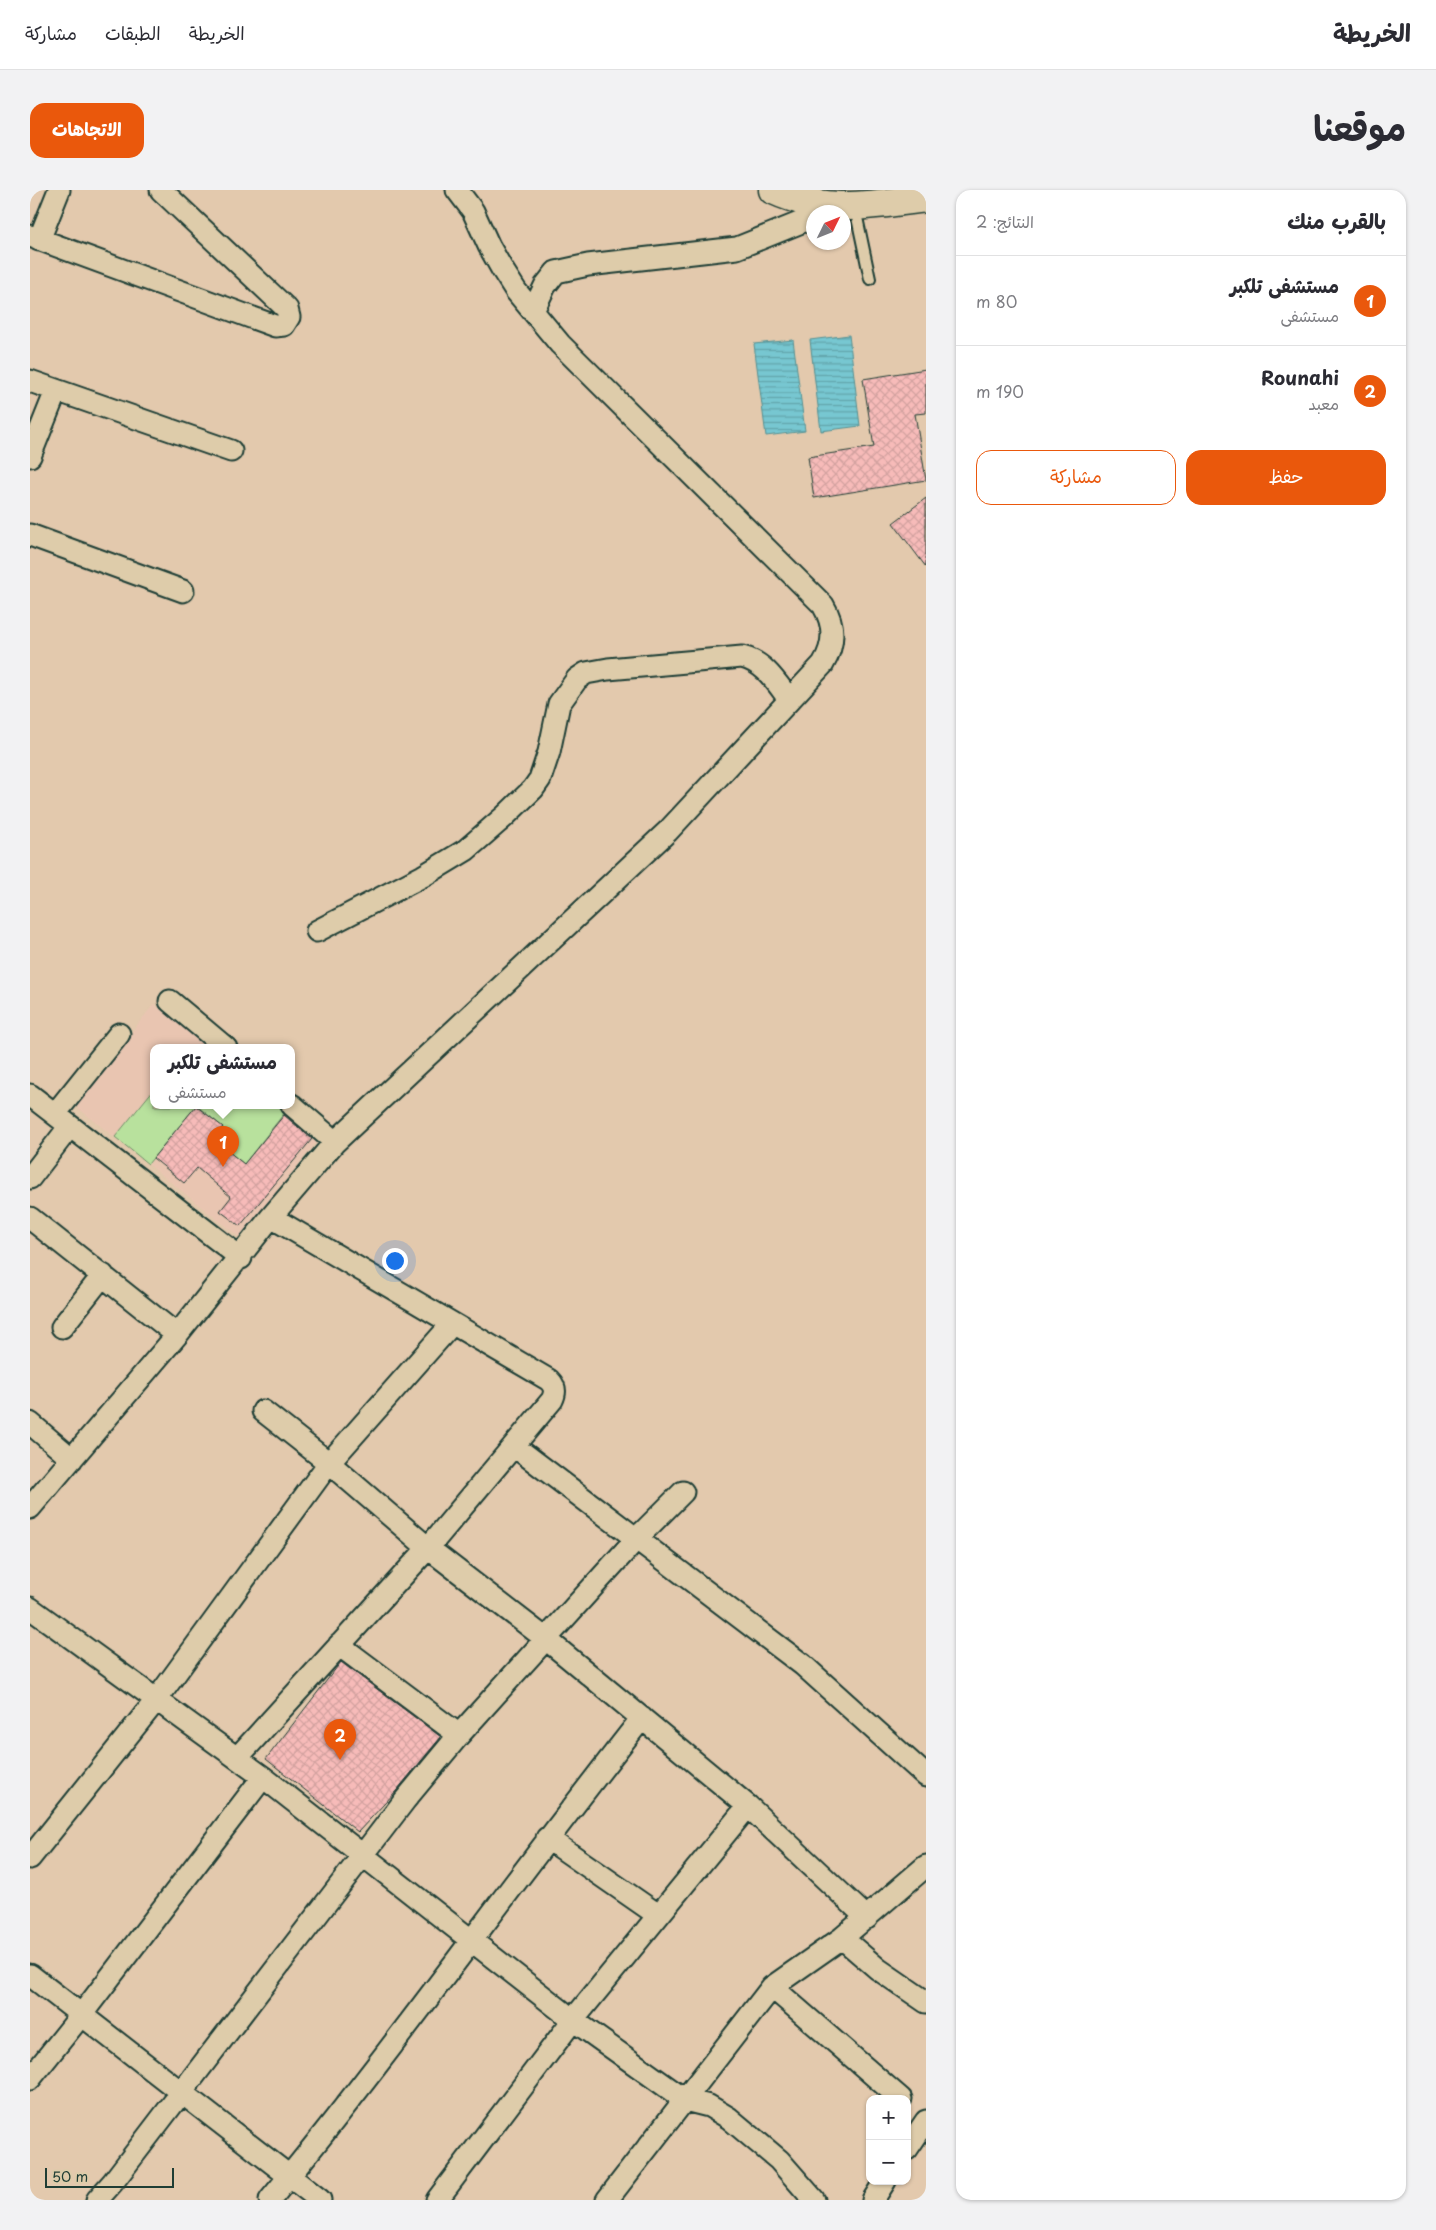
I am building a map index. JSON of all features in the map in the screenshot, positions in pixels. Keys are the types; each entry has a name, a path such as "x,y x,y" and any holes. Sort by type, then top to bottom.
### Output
{"main road":[{"path":"773,190 814,205"},
{"path":"851,208 926,198"}],"street":[{"path":"59,190 35,238 275,326 284,325 289,318 287,309 161,190"},
{"path":"30,1508 177,1335 335,1142 668,831 698,801 822,664 828,655 832,624 823,605 574,359 533,311 502,269 472,211 457,190"},
{"path":"533,311 545,286 556,272 588,265 737,248 806,221"},
{"path":"30,381 231,451"},
{"path":"30,456 56,390"},
{"path":"30,535 183,591"},
{"path":"318,931 423,876 466,850 504,817 533,789 540,779 549,752 559,704 577,679 586,673 608,669 742,657 753,659 761,665 789,699"},
{"path":"170,1001 221,1044"},
{"path":"30,1178 63,1120 119,1034"},
{"path":"30,1095 241,1258"},
{"path":"295,1108 335,1142"},
{"path":"30,1218 177,1335"},
{"path":"237,1758 428,1548 552,1400 554,1393 552,1384 271,1218"},
{"path":"62,1327 103,1275"},
{"path":"30,1858 157,1699 329,1463 452,1324"},
{"path":"263,1411 329,1463 428,1548 546,1639 748,1806 867,1918"},
{"path":"30,1423 72,1459"},
{"path":"514,1446 804,1665 926,1776"},
{"path":"97,2200 362,1854 459,1735 637,1538 683,1492"},
{"path":"30,1608 263,1777 573,2020 685,2100 709,2106 729,2118 779,2160 814,2200"},
{"path":"339,1645 459,1735"},
{"path":"270,2200 472,1942 548,1838 642,1718"},
{"path":"30,2079 263,1777"},
{"path":"437,2200 573,2020 748,1806"},
{"path":"548,1838 658,1915"},
{"path":"607,2200 772,1987 842,1938 926,1866"},
{"path":"842,1938 878,1969 926,2002"},
{"path":"30,1975 320,2200"},
{"path":"772,1987 896,2095"},
{"path":"911,2107 926,2120 911,2143"},
{"path":"872,2200 882,2185"}],"lane":[{"path":"851,244 870,279"}],"shaded area":[{"path":"154,1004 204,1044 150,1044 150,1109 284,1109 320,1138 239,1237 73,1104"}],"green space":[{"path":"150,1094 150,1109 194,1109 148,1164 115,1137"},
{"path":"201,1109 284,1109 286,1111 244,1164 213,1139 223,1127"}],"water":[{"path":"849,335 860,426 821,431 810,340"},
{"path":"793,340 805,431 766,436 754,344"}],"building":[{"path":"926,369 926,413 915,414 926,480 814,498 808,457 874,447 863,379"},
{"path":"926,498 926,567 893,523"},
{"path":"194,1109 200,1109 223,1127 213,1139 244,1164 284,1115 312,1139 240,1226 220,1211 231,1197 197,1168 184,1183 153,1158"},
{"path":"341,1662 441,1737 397,1790 358,1832 266,1759"}],"place":[{"name":"مستشفى تلكبر","path":"223,1167"},
{"name":"Rounahi","path":"340,1760"}]}
